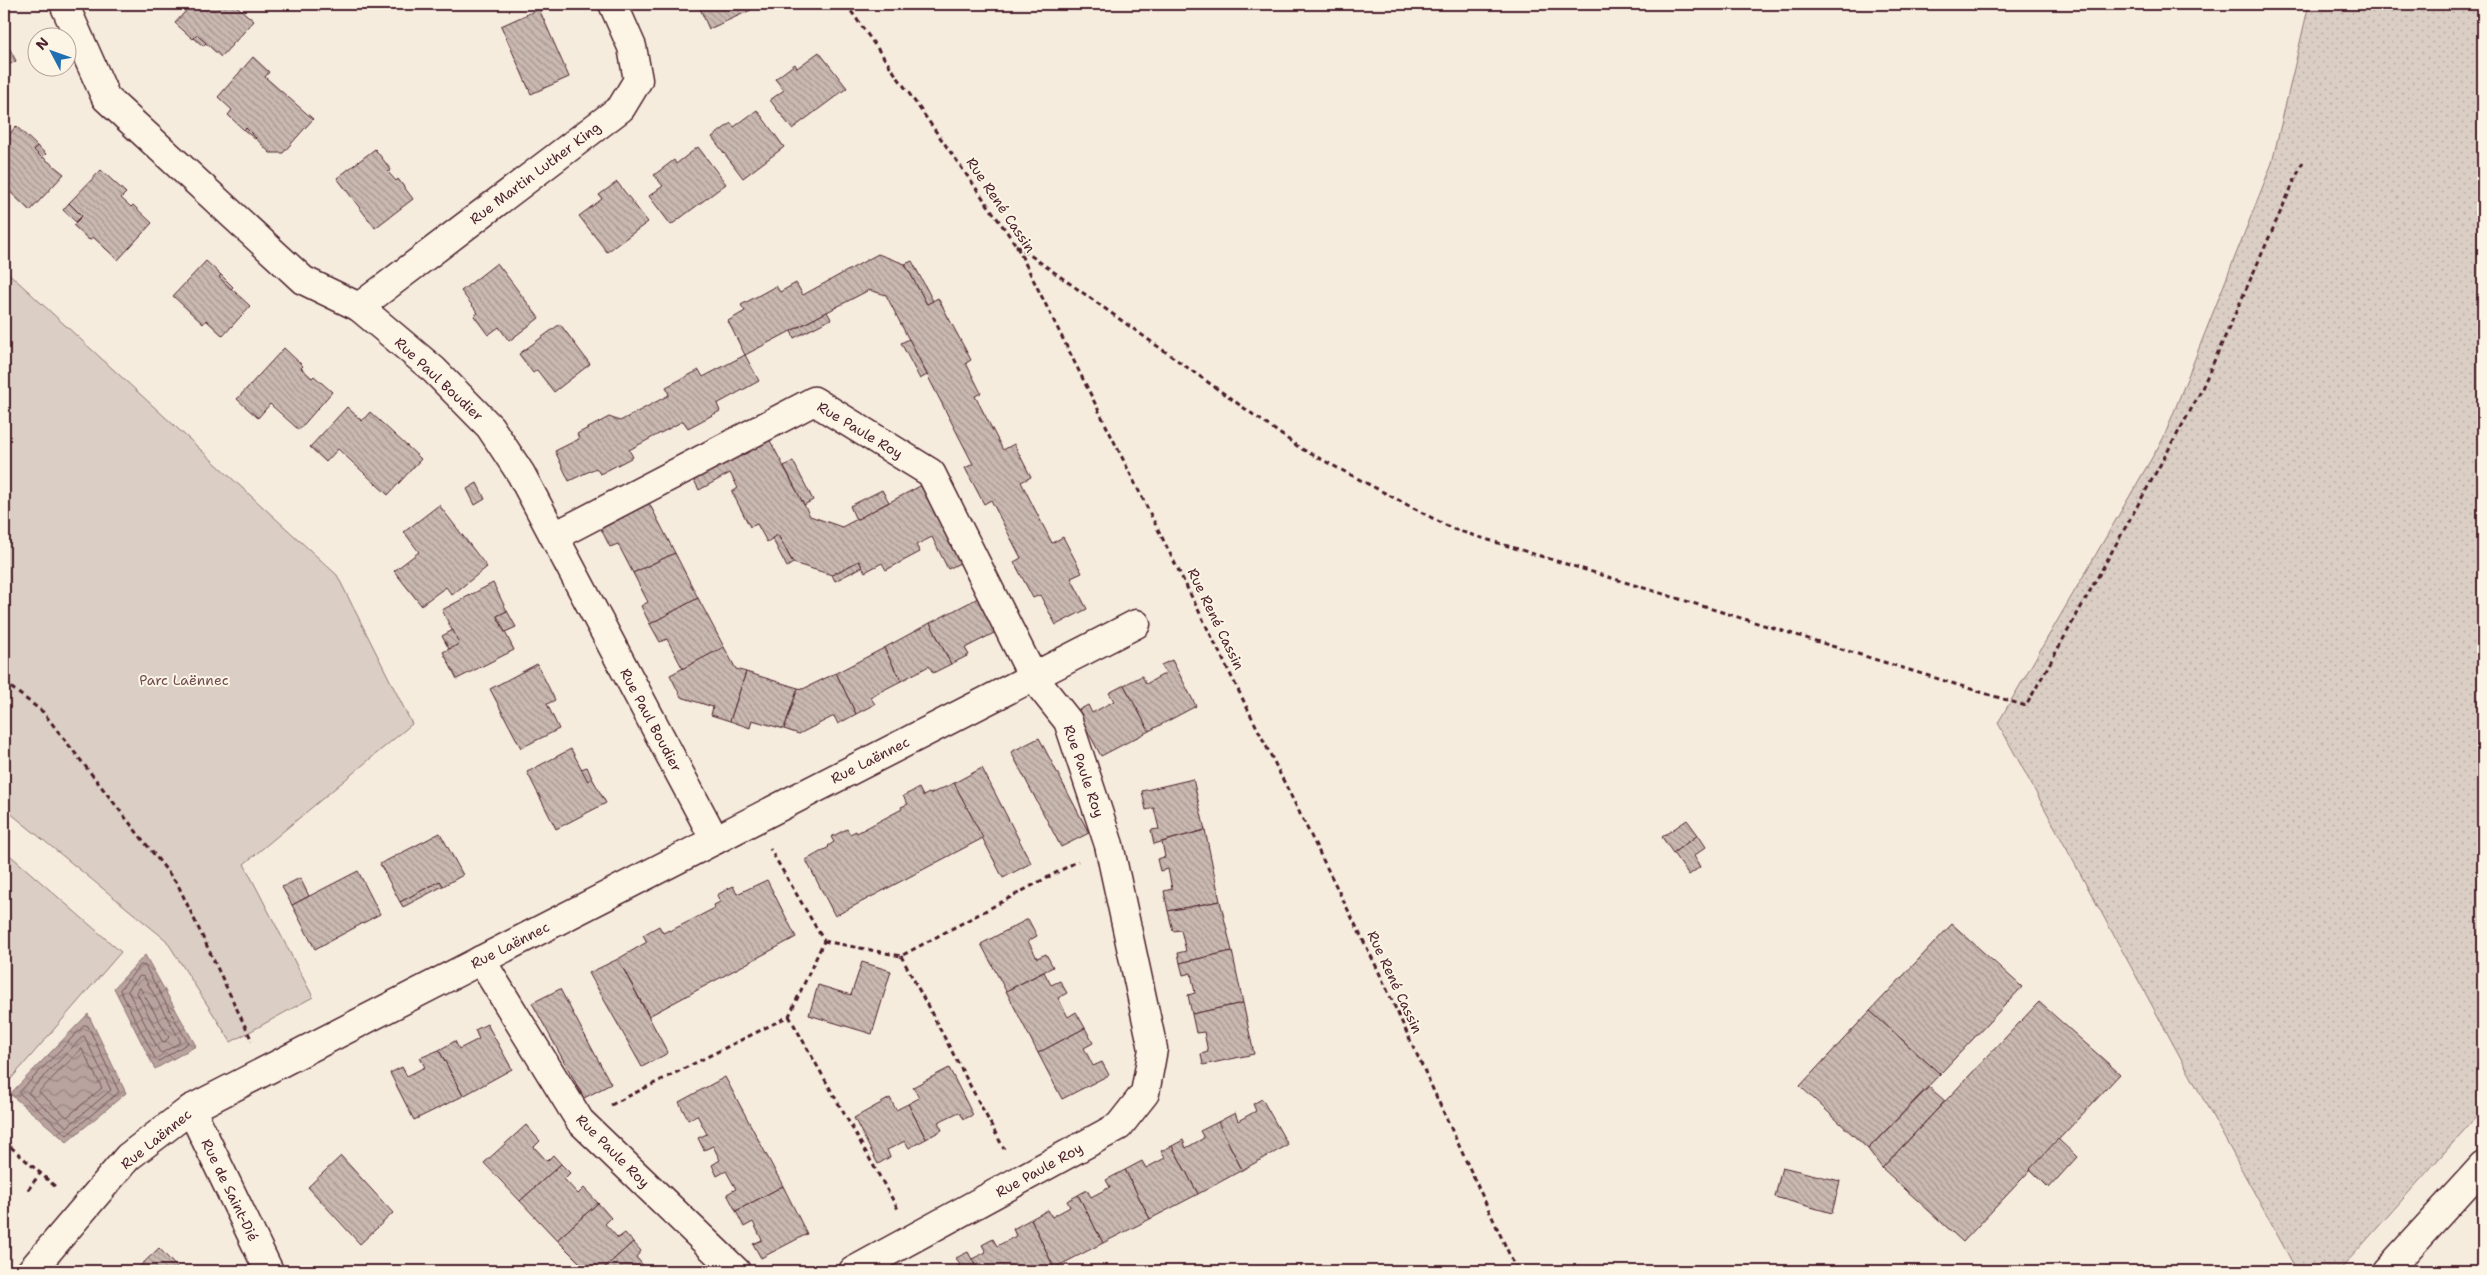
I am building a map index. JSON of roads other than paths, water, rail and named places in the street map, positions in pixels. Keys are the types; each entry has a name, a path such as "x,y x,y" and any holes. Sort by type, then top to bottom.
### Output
{"street":[{"name":"Rue Paul Boudier","path":"64,4 106,98 303,280 359,307 434,370 490,427 521,474 555,536 715,840"},
{"name":"Rue Martin Luther King","path":"359,307 621,108 638,80 632,47 613,4"},
{"name":"Rue Paule Roy","path":"555,536 814,401 931,473 1033,677 1068,721 1109,845 1153,1049 1145,1093 1119,1126 853,1271"},
{"name":"Rue Laënnec","path":"31,1271 128,1157 191,1109 1136,624"},
{"name":"Rue Paule Roy","path":"481,960 580,1121 736,1271"},
{"name":"Rue de Saint-Dié","path":"191,1109 269,1271"},
{"path":"2388,1271 2483,1166"}],"water":[{"path":"145,955 196,1046 155,1069 114,988"},
{"path":"88,1014 126,1093 67,1142 10,1094"}],"park label":[{"name":"Parc Laënnec","path":"184,680"}]}
